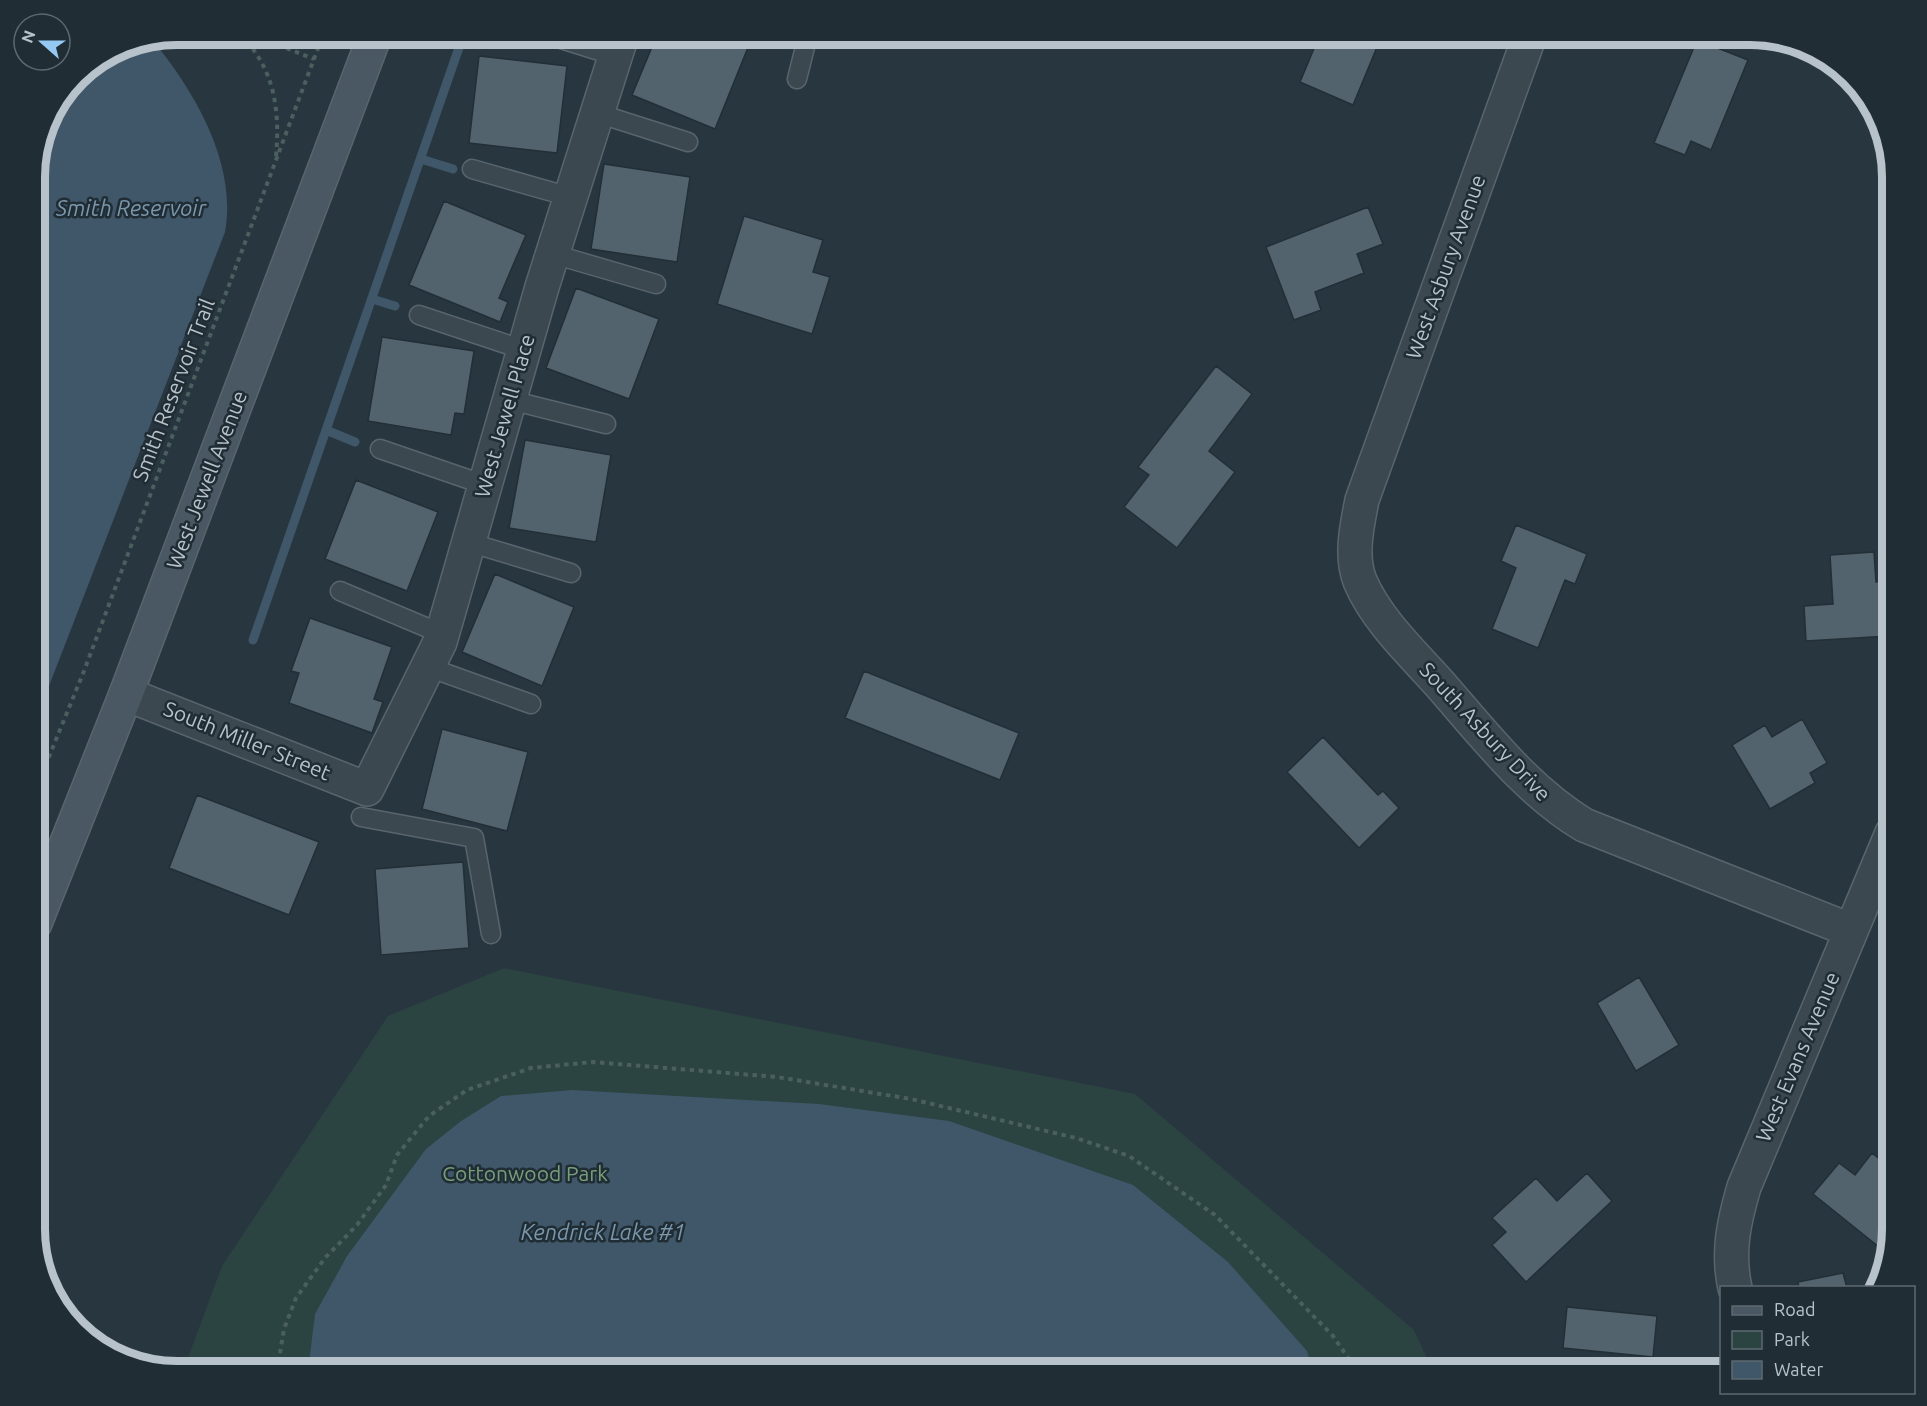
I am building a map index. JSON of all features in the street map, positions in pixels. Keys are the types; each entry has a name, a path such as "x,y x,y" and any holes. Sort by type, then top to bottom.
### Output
{"main road":[{"name":"West Jewell Avenue","path":"45,898 126,693 371,45"}],"street":[{"name":"West Jewell Place","path":"364,803 442,634 524,350 618,45"},
{"name":"West Asbury Avenue","path":"1362,500 1526,45"},
{"name":"South Asbury Drive","path":"1362,500 1355,532 1355,557 1360,580 1372,602 1402,642 1536,790 1558,809 1584,825 1850,930"},
{"name":"South Miller Street","path":"126,693 364,803"},
{"name":"West Evans Avenue","path":"1735,1286 1731,1248 1733,1223 1744,1187 1882,858"}],"lane":[{"path":"797,80 805,45"},
{"path":"597,113 688,142"},
{"path":"472,169 570,197"},
{"path":"553,254 656,285"},
{"path":"419,315 524,350"},
{"path":"510,400 606,424"},
{"path":"380,449 485,486"},
{"path":"468,542 571,573"},
{"path":"340,591 442,634"},
{"path":"428,667 531,704"},
{"path":"364,803 474,838 491,934"}],"path":[{"path":"250,45 266,69 274,90 278,130 275,163"},
{"path":"280,45 314,59"},
{"name":"Smith Reservoir Trail","path":"45,767 84,671 318,45"},
{"path":"279,1361 284,1329 296,1298 325,1258 357,1225 386,1185 397,1155 429,1116 467,1090 531,1068 593,1062 777,1077 911,1099 1076,1138 1129,1156 1215,1215 1333,1336 1351,1361"}],"green space":[{"name":"Kendrick Lake #1","path":"504,968 1135,1094 1414,1330 1428,1361 187,1361 222,1266 388,1016"}],"water":[{"name":"Smith Reservoir","path":"158,46 200,110 220,158 227,207 225,232 45,696 45,168 49,143 63,111 72,96 103,67 134,52"},
{"name":"Kendrick Lake #1","path":"572,1090 819,1104 949,1121 1133,1185 1228,1262 1307,1351 1310,1361 309,1361 315,1314 347,1256 426,1149 461,1121 501,1096"}],"building":[{"path":"653,45 749,45 715,129 632,95"},
{"path":"1315,45 1378,45 1353,105 1300,82"},
{"path":"1695,45 1710,45 1748,60 1711,150 1691,141 1685,155 1654,143"},
{"path":"479,56 567,66 557,153 469,143"},
{"path":"604,164 690,177 677,262 591,249"},
{"path":"444,201 526,235 499,298 508,302 500,322 409,285"},
{"path":"1368,207 1383,244 1357,254 1364,273 1315,292 1321,310 1294,320 1266,247"},
{"path":"744,216 823,240 813,272 830,277 812,334 717,304"},
{"path":"576,288 659,319 629,399 546,368"},
{"path":"382,337 474,351 464,414 455,413 451,435 368,421"},
{"path":"1216,366 1252,394 1209,451 1235,472 1177,548 1124,507 1149,475 1138,467"},
{"path":"525,440 611,455 596,542 509,528"},
{"path":"356,480 438,512 407,591 325,559"},
{"path":"1516,525 1587,554 1575,584 1565,580 1538,648 1492,629 1516,568 1501,561"},
{"path":"1874,552 1876,582 1882,581 1882,636 1806,641 1804,606 1833,604 1830,555"},
{"path":"495,574 574,607 542,686 462,652"},
{"path":"310,618 392,647 374,699 383,702 372,733 289,703 299,673 291,671"},
{"path":"864,671 1019,733 1000,780 845,718"},
{"path":"1802,719 1827,763 1810,773 1815,783 1770,809 1732,745 1765,725 1772,737"},
{"path":"442,729 528,752 507,831 422,809"},
{"path":"1323,737 1378,795 1383,791 1399,808 1359,848 1287,772"},
{"path":"197,795 319,842 289,915 169,868"},
{"path":"463,862 469,948 381,955 375,869"},
{"path":"1639,977 1679,1045 1636,1071 1597,1003"},
{"path":"1872,1153 1882,1161 1881,1248 1813,1194 1839,1163 1855,1175"},
{"path":"1587,1173 1612,1201 1526,1282 1492,1245 1506,1232 1492,1218 1536,1178 1557,1201"},
{"path":"1843,1273 1846,1286 1799,1286 1798,1282"},
{"path":"1567,1307 1657,1316 1653,1357 1563,1348"}],"waterway":[{"path":"253,640 460,45"},
{"path":"421,159 453,169"},
{"path":"372,299 395,306"},
{"path":"326,430 355,442"}],"park label":[{"name":"Cottonwood Park","path":"525,1174"}]}
